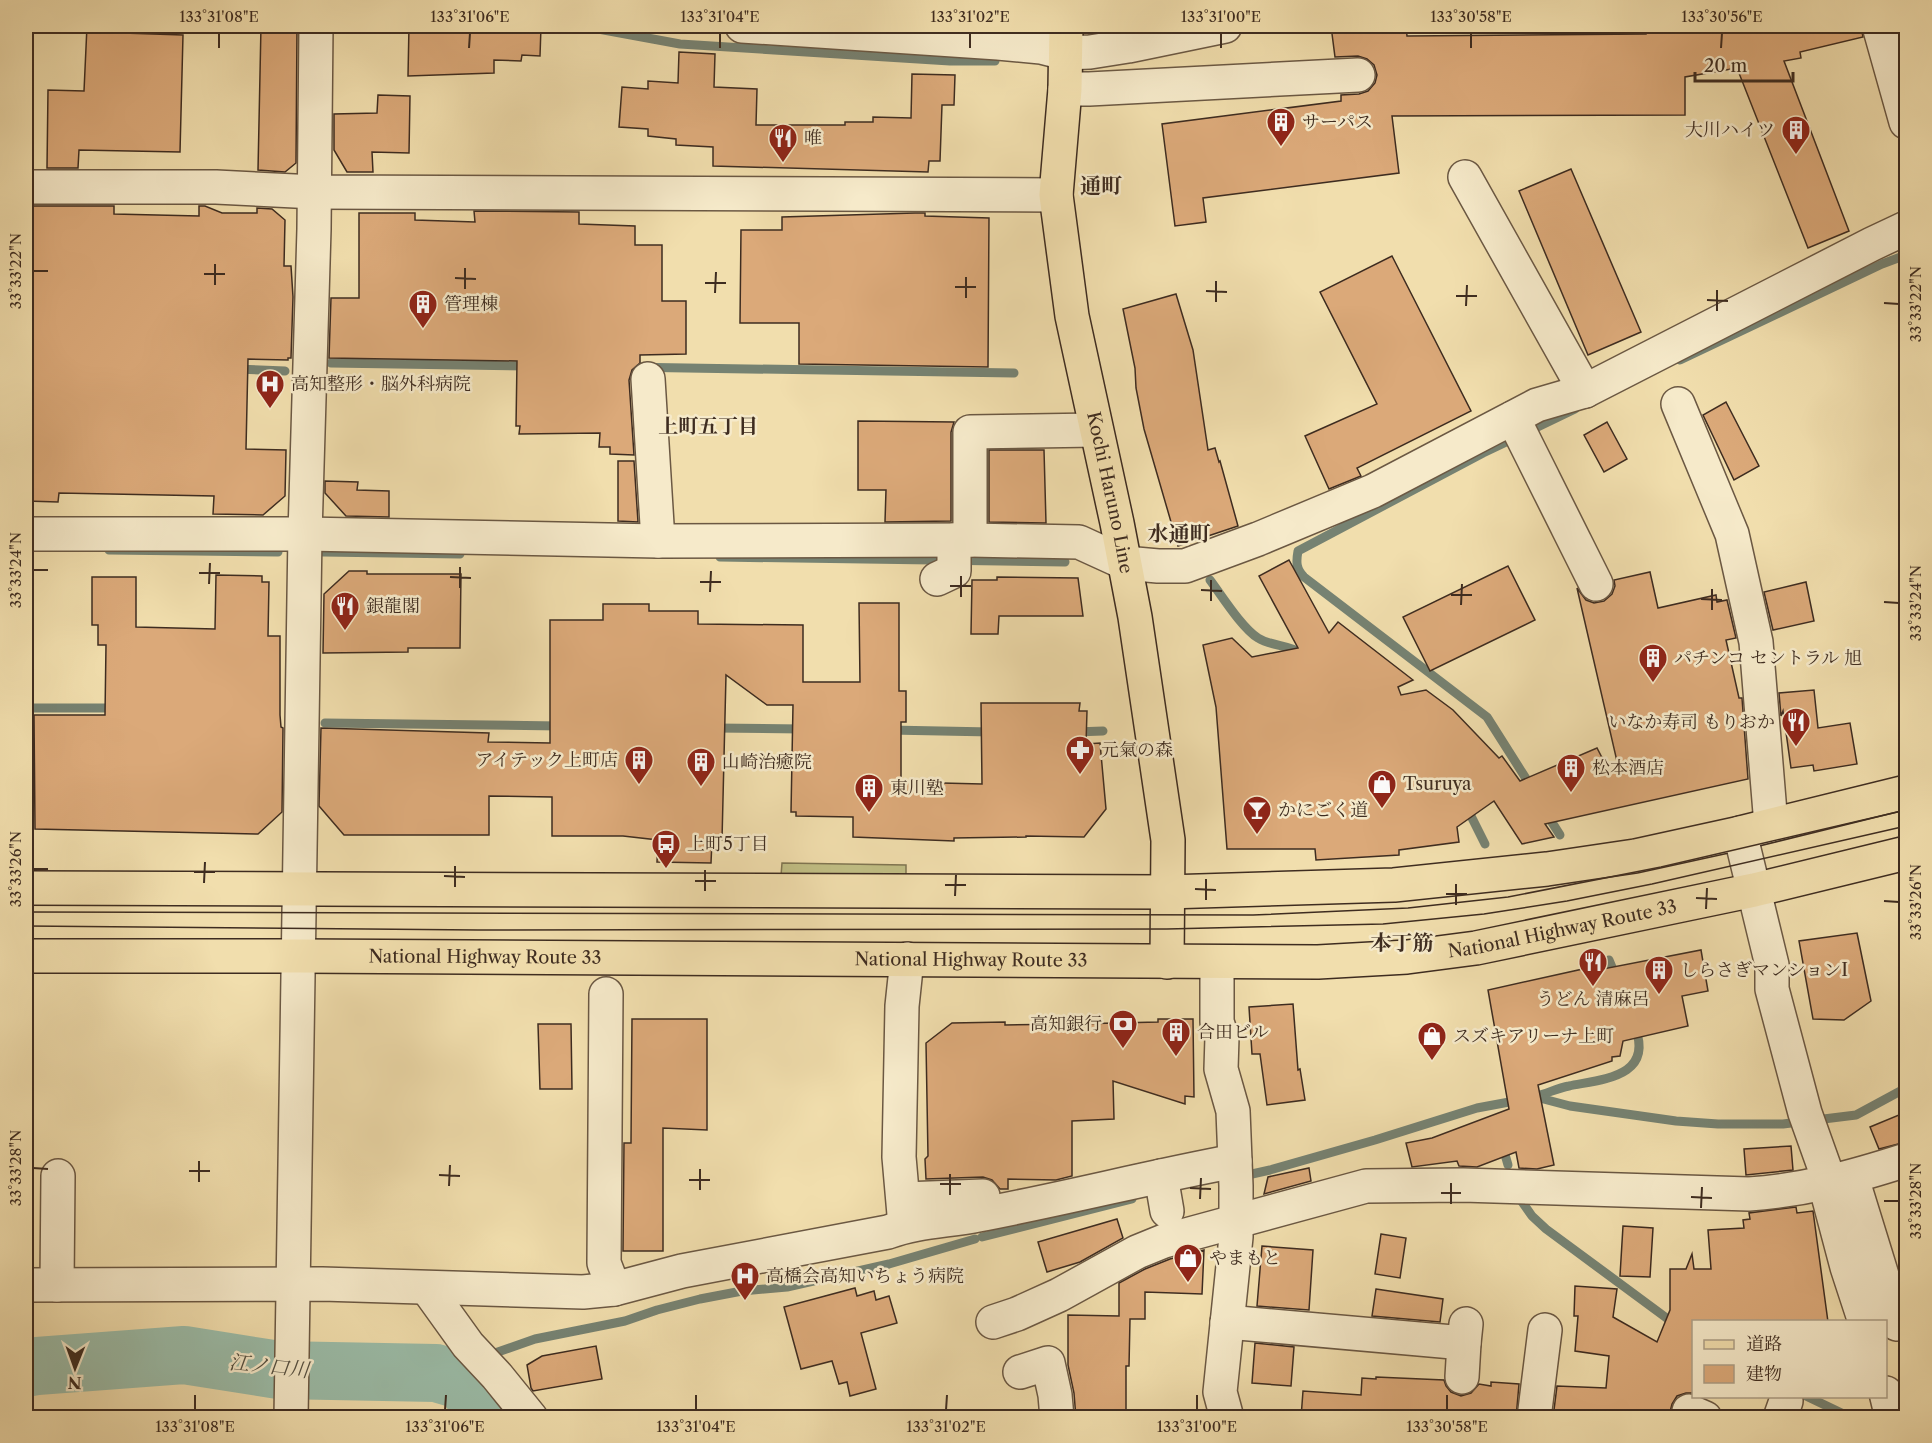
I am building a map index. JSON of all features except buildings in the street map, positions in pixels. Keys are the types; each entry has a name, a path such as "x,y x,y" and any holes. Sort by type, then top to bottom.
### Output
{"main road":[{"name":"Kochi Haruno Line","path":"1065,39 1065,89 1056,195 1072,316 1135,617 1168,840 1167,962"},
{"path":"26,888 1167,892 1418,882 1635,856 1906,792"},
{"name":"National Highway Route 33","path":"26,956 1167,962 1330,961 1407,957 1476,948 1754,891 1906,853"}],"street":[{"path":"291,1410 305,534 315,192 316,26"},
{"path":"742,26 1041,47 1065,39 1090,52 1225,26"},
{"path":"1880,26 1906,122"},
{"path":"1065,89 1358,75"},
{"path":"1465,177 1585,391"},
{"path":"26,187 216,187 315,192 1056,195"},
{"path":"26,534 305,534 658,541 954,557 1079,542 1125,563 1185,566 1373,491 1537,405 1585,391 1906,228"},
{"path":"648,379 658,541"},
{"path":"1678,404 1732,534 1749,610 1756,642 1771,825"},
{"path":"1513,418 1596,584"},
{"path":"954,557 970,432 1096,430"},
{"path":"1740,833 1772,964 1772,989 1808,1122 1836,1181 1884,1320"},
{"path":"904,1212 899,1157 902,1006 908,959"},
{"path":"1217,962 1217,1022 1222,1037 1221,1069 1233,1111 1236,1171 1236,1223 1220,1392 1227,1418"},
{"path":"606,994 604,1263 614,1289"},
{"path":"993,1322 1017,1314 1155,1245 1366,1186 1463,1185 1749,1194 1782,1191 1836,1181 1906,1160"},
{"path":"904,1212 977,1216 1161,1176 1236,1171"},
{"path":"58,1176 41,1285 293,1284 583,1292 614,1289 682,1271 888,1232 904,1212 1009,1195"},
{"path":"1161,1176 1167,1211"},
{"path":"427,1288 468,1344 531,1418"},
{"path":"1227,1322 1408,1337 1465,1334 1462,1377"},
{"path":"1534,1418 1545,1330"},
{"path":"1020,1372 1048,1363 1057,1418"},
{"path":"1887,1397 1892,1418"}],"shaded area":[{"path":"26,716 31,716 32,830 26,830"},
{"path":"782,863 906,865 906,878 781,876"}],"waterway":[{"path":"582,26 680,44 950,61 995,61"},
{"path":"1680,360 1882,264 1906,255"},
{"path":"331,363 529,366"},
{"path":"624,367 1014,373"},
{"path":"236,369 285,371"},
{"path":"1532,788 1487,717 1304,577 1298,568 1297,555 1298,551 1483,453 1575,409"},
{"path":"109,550 278,552"},
{"path":"323,552 460,554"},
{"path":"720,557 1065,562"},
{"path":"1210,580 1239,619 1258,638 1302,654"},
{"path":"26,708 117,708"},
{"path":"325,723 560,726"},
{"path":"715,728 803,729"},
{"path":"889,730 992,732"},
{"path":"1075,732 1103,731"},
{"path":"1466,806 1485,844"},
{"path":"1546,813 1560,835"},
{"path":"1609,960 1616,977"},
{"path":"1537,1096 1622,1073 1631,1066 1637,1056 1639,1044 1635,1027"},
{"path":"1243,1176 1375,1140 1477,1108 1536,1097 1570,1106 1676,1121 1718,1124 1783,1124 1856,1115 1906,1088"},
{"path":"1502,1144 1508,1165"},
{"path":"982,1237 1132,1199"},
{"path":"1520,1199 1532,1216 1546,1229 1676,1325"},
{"path":"460,1380 495,1353 535,1339 625,1321 700,1299 742,1291 787,1287 889,1264 975,1239"},
{"name":"江ノ口川","path":"26,1368 184,1355 279,1370 436,1373 460,1380 497,1418"},
{"path":"1810,1398 1852,1418"}],"tram line":[{"path":"26,912 1253,915 1408,908 1508,897 1661,867 1906,810"},
{"path":"26,926 478,930 1167,929 1383,924 1484,914 1567,901 1906,826"}],"place":[{"name":"サーパス","path":"1281,148"},
{"name":"大川ハイツ","path":"1796,156"},
{"name":"唯","path":"783,164"},
{"name":"管理棟","path":"423,330"},
{"name":"高知整形・脳外科病院","path":"270,410"},
{"name":"銀龍閣","path":"345,632"},
{"name":"パチンコ セントラル 旭","path":"1653,684"},
{"name":"いなか寿司 もりおか","path":"1796,748"},
{"name":"元氣の森","path":"1080,776"},
{"name":"アイテック上町店","path":"639,786"},
{"name":"山崎治癒院","path":"701,788"},
{"name":"松本酒店","path":"1571,794"},
{"name":"Tsuruya","path":"1382,810"},
{"name":"東川塾","path":"869,814"},
{"name":"かにごく道","path":"1257,836"},
{"name":"上町5丁目","path":"666,870"},
{"name":"うどん 清麻呂","path":"1593,988"},
{"name":"しらさぎマンションI","path":"1659,996"},
{"name":"高知銀行","path":"1123,1050"},
{"name":"合田ビル","path":"1176,1058"},
{"name":"スズキアリーナ上町","path":"1432,1062"},
{"name":"やまもと","path":"1188,1284"},
{"name":"高橋会高知いちょう病院","path":"745,1302"}],"district":[{"name":"通町","path":"1101,185"},
{"name":"上町五丁目","path":"708,426"},
{"name":"水通町","path":"1179,533"},
{"name":"本丁筋","path":"1402,942"}]}
